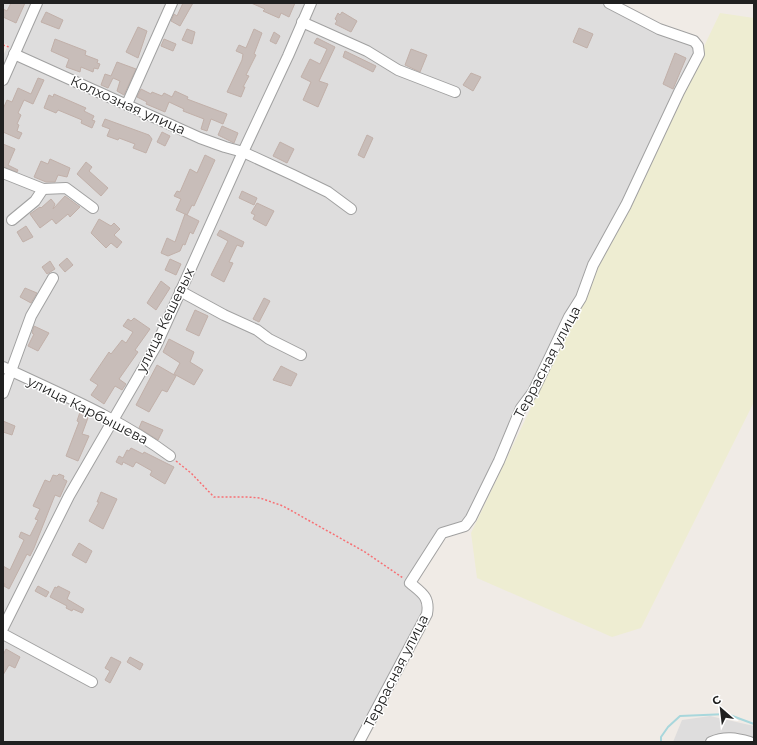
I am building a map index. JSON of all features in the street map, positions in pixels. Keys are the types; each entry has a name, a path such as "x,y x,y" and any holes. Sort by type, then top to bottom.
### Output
{"street":[{"path":"3,80 36,3"},
{"path":"127,104 172,3"},
{"name":"улица Кешевых","path":"3,628 69,496 156,346 311,3"},
{"name":"Террасная улица","path":"359,742 427,614 428,605 425,595 410,583 442,533 465,526 471,518 499,461 521,408 533,392 569,317 581,298 593,264 626,205 679,92 699,54 698,46 694,41 659,29 609,3"},
{"path":"302,22 367,52 398,70 455,92"},
{"name":"Колхозная улица","path":"14,54 200,138 243,152 328,192 351,209"},
{"path":"3,173 43,189 66,188 93,208"},
{"path":"12,220 35,201 43,189"},
{"path":"3,393 7,369 31,316 53,278"},
{"path":"180,291 224,315 257,330 269,339 301,355"},
{"name":"улица Карбышева","path":"7,369 63,394 144,437 170,456"},
{"path":"3,634 92,682"},
{"path":"711,742 721,738 736,738 750,742"}],"path":[{"path":"170,456 191,473 214,497 254,497 282,506 365,552 410,583"}],"shaded area":[{"path":"3,3 609,3 698,46 471,518 442,533 410,582 428,605 359,742 3,742 3,56 8,45 3,43"},
{"path":"710,716 754,726 754,742 673,742 682,720"}],"green space":[{"path":"720,13 754,18 754,402 641,628 612,637 477,578 471,533"}],"building":[{"path":"11,3 25,3 16,23 3,17 3,9 7,11"},
{"path":"183,3 193,3 180,26 171,21 174,14 177,16"},
{"path":"251,3 295,3 289,17 281,13 279,18 263,11 265,9"},
{"path":"46,12 63,20 59,29 41,22"},
{"path":"342,12 357,21 351,32 335,24 337,21 335,19 338,13 340,15"},
{"path":"138,27 147,31 138,58 126,52"},
{"path":"579,28 593,34 587,48 573,42"},
{"path":"187,29 195,32 192,44 182,40"},
{"path":"254,29 262,33 254,54 256,55 246,75 249,76 243,87 245,87 241,97 227,92 242,60 243,54 236,51 239,45 246,48"},
{"path":"274,32 280,36 276,44 270,41"},
{"path":"317,38 335,47 319,81 328,84 318,107 303,100 311,82 301,77 310,59 320,64 327,49 314,43"},
{"path":"55,39 86,51 85,55 98,60 97,63 100,64 98,69 94,68 93,72 81,67 80,72 66,67 69,59 51,51"},
{"path":"164,39 176,44 173,51 161,46"},
{"path":"411,49 427,55 420,72 405,65"},
{"path":"345,51 376,66 373,72 343,57"},
{"path":"675,53 686,58 673,89 663,84"},
{"path":"117,62 136,69 124,95 117,91 120,81 113,78 108,88 101,85 105,74 111,76"},
{"path":"471,73 481,77 473,91 463,85"},
{"path":"38,78 44,80 33,104 24,100 18,113 21,115 17,124 19,125 17,131 22,133 19,139 3,132 3,109 7,100 12,102 18,88 31,94"},
{"path":"141,89 151,94 152,92 162,96 164,93 172,97 175,91 188,97 187,99 227,114 223,124 211,119 207,131 201,129 204,119 183,111 184,109 169,102 165,112 146,104 147,102 137,97"},
{"path":"54,94 86,108 84,111 94,116 92,120 95,121 92,128 81,123 82,120 58,110 56,113 44,108 49,95 53,97"},
{"path":"105,119 149,135 152,139 146,153 133,148 135,144 119,138 118,140 107,136 110,129 102,126"},
{"path":"222,126 238,133 234,143 218,135"},
{"path":"162,132 170,136 165,146 157,142"},
{"path":"367,135 373,138 364,158 358,155"},
{"path":"280,142 294,149 287,163 273,156"},
{"path":"3,144 15,149 8,165 18,170 17,172 3,167"},
{"path":"205,155 215,160 194,206 192,205 187,215 176,210 181,199 174,196 177,191 180,192 190,169 197,173"},
{"path":"50,159 70,168 67,177 58,175 55,182 46,182 34,177 41,161 48,164"},
{"path":"86,162 92,167 89,171 108,188 101,196 77,174"},
{"path":"242,191 257,198 254,205 239,198"},
{"path":"65,196 80,207 70,217 68,214 56,224 52,219 40,228 30,214 40,207 41,208 51,199 55,204 53,209"},
{"path":"257,203 274,211 266,226 253,219 255,215 251,213"},
{"path":"185,214 199,221 193,234 190,232 185,245 183,244 180,251 168,256 161,253 167,238 175,242"},
{"path":"99,219 111,226 114,223 120,229 114,235 122,242 117,248 111,243 106,248 91,233"},
{"path":"26,226 33,237 23,242 17,232"},
{"path":"220,230 244,242 242,247 237,245 229,262 233,263 224,282 211,275 228,241 217,235"},
{"path":"67,258 73,265 65,272 59,265"},
{"path":"170,259 181,264 176,275 165,270"},
{"path":"50,261 55,269 47,274 42,267"},
{"path":"161,281 170,288 156,310 147,303"},
{"path":"25,288 37,293 31,303 20,297"},
{"path":"264,298 270,301 259,322 253,319"},
{"path":"195,310 208,316 199,336 186,330"},
{"path":"134,318 150,329 135,350 138,352 119,379 126,384 122,390 115,386 104,404 91,395 98,385 90,380 109,352 111,354 122,340 126,343 133,332 123,326 128,319 131,321"},
{"path":"34,326 49,333 38,351 28,346 34,334 32,333"},
{"path":"169,339 194,352 190,362 203,370 194,385 174,374 180,363 163,352"},
{"path":"157,365 176,376 167,392 162,390 149,412 136,405"},
{"path":"281,366 297,374 291,386 273,380"},
{"path":"80,412 89,415 82,434 89,436 78,461 66,456 79,422 77,421"},
{"path":"3,421 15,426 12,435 3,432"},
{"path":"142,421 163,430 158,440 139,428"},
{"path":"131,448 143,454 144,452 174,467 165,484 150,475 152,471 136,462 133,467 123,462 122,465 116,462 119,456 123,458 127,450 129,451"},
{"path":"59,474 64,476 63,479 67,481 60,497 55,495 34,548 30,556 27,554 9,589 4,586 5,584 3,583 3,566 10,570 24,540 19,537 21,532 30,536 38,520 35,519 40,509 33,506 45,480 50,482 53,475 57,476"},
{"path":"101,492 117,499 103,529 89,521 99,502 97,502"},
{"path":"79,543 92,551 86,563 72,555"},
{"path":"38,586 49,592 46,597 35,591"},
{"path":"58,586 70,592 67,599 84,609 82,613 66,608 67,606 50,597 55,587 57,588"},
{"path":"6,649 20,657 15,668 9,665 3,675 3,655"},
{"path":"111,657 121,662 110,683 105,680 110,671 105,668"},
{"path":"130,657 143,664 140,670 127,662"}],"waterway":[{"path":"661,742 661,737 668,727 680,716 727,714 754,724"}]}
